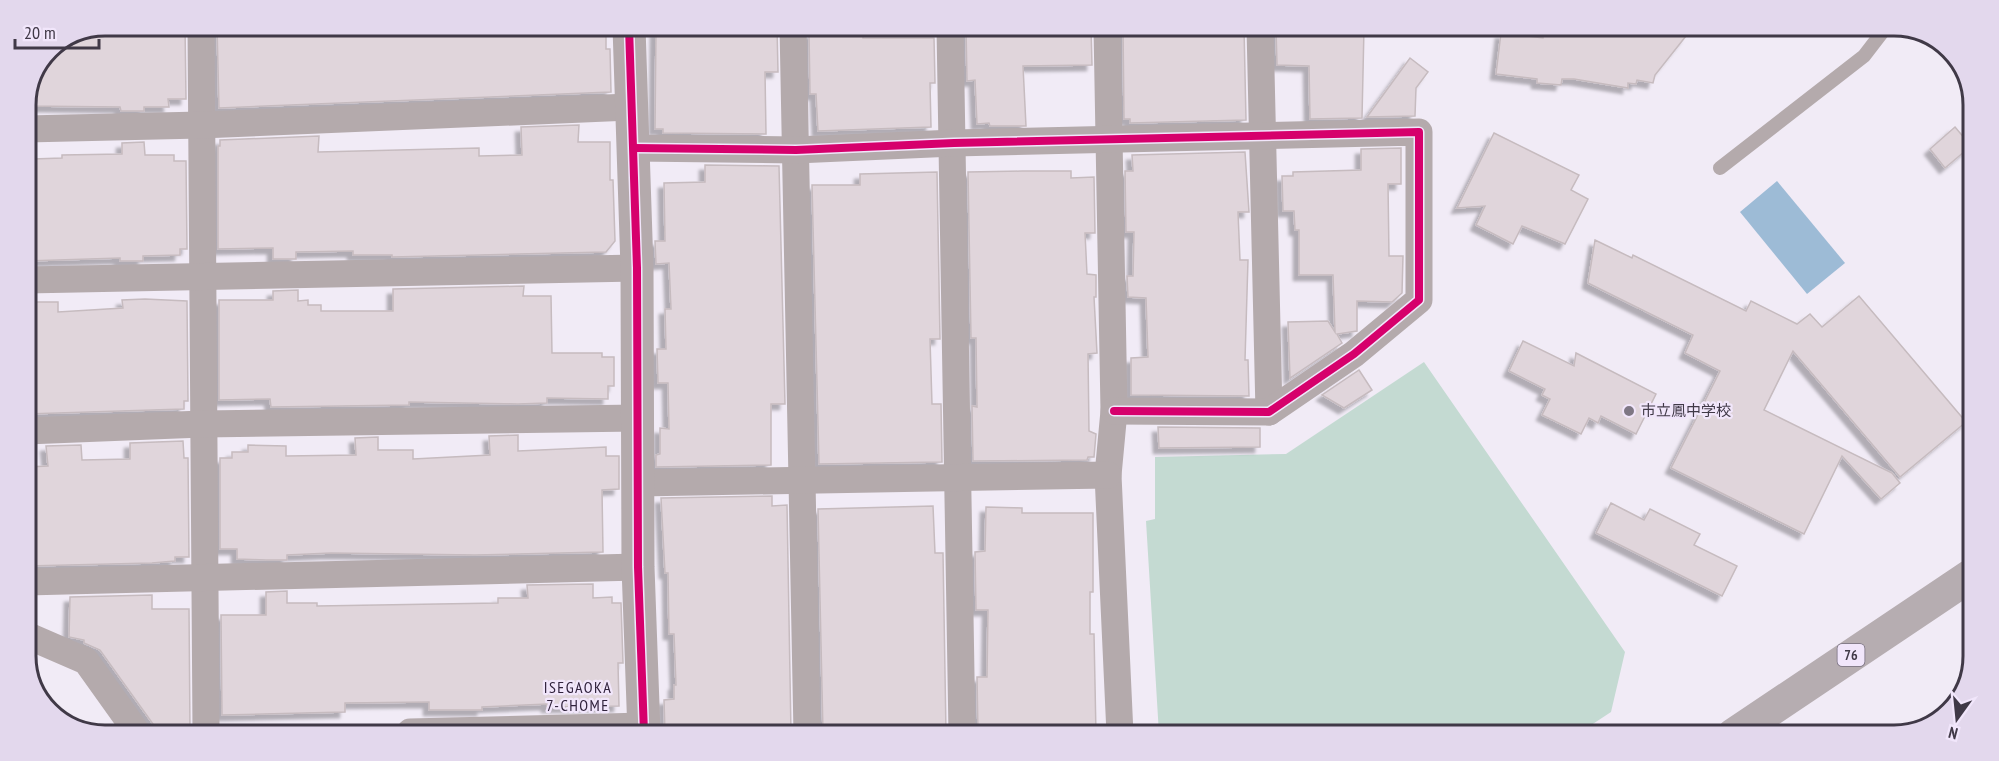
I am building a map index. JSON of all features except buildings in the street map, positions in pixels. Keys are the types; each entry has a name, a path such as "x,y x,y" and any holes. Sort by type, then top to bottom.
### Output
{"main road":[{"name":"76","path":"1748,725 1963,581"}],"street":[{"path":"201,36 206,725"},
{"path":"629,36 637,268 638,567 644,725"},
{"path":"793,36 807,725"},
{"path":"950,36 954,143 962,725"},
{"path":"1107,36 1114,411 1108,475 1120,725"},
{"path":"1260,36 1269,412"},
{"path":"36,129 201,125 630,107"},
{"path":"634,148 796,150 954,143 1419,132 1419,300 1354,354 1269,412 1114,411"},
{"path":"36,280 637,268"},
{"path":"36,431 202,424 639,418"},
{"path":"638,483 1108,475"},
{"path":"36,582 638,567"},
{"path":"36,639 86,661 132,725"}],"lane":[{"path":"1720,168 1864,56 1879,36"}],"green space":[{"path":"1424,362 1625,652 1611,712 1591,725 1158,725 1146,521 1155,519 1155,457 1286,454"}],"water":[{"path":"1777,181 1845,263 1807,294 1740,212"}],"cycle path":[{"path":"629,36 637,268 638,567 644,725"},
{"path":"634,148 796,150 954,143 1419,132 1419,300 1354,354 1269,412 1114,411"}],"place":[{"name":"市立鳳中学校","path":"1629,411"}],"district":[{"name":"ISEGAOKA 7-CHOME","path":"578,696"}]}
